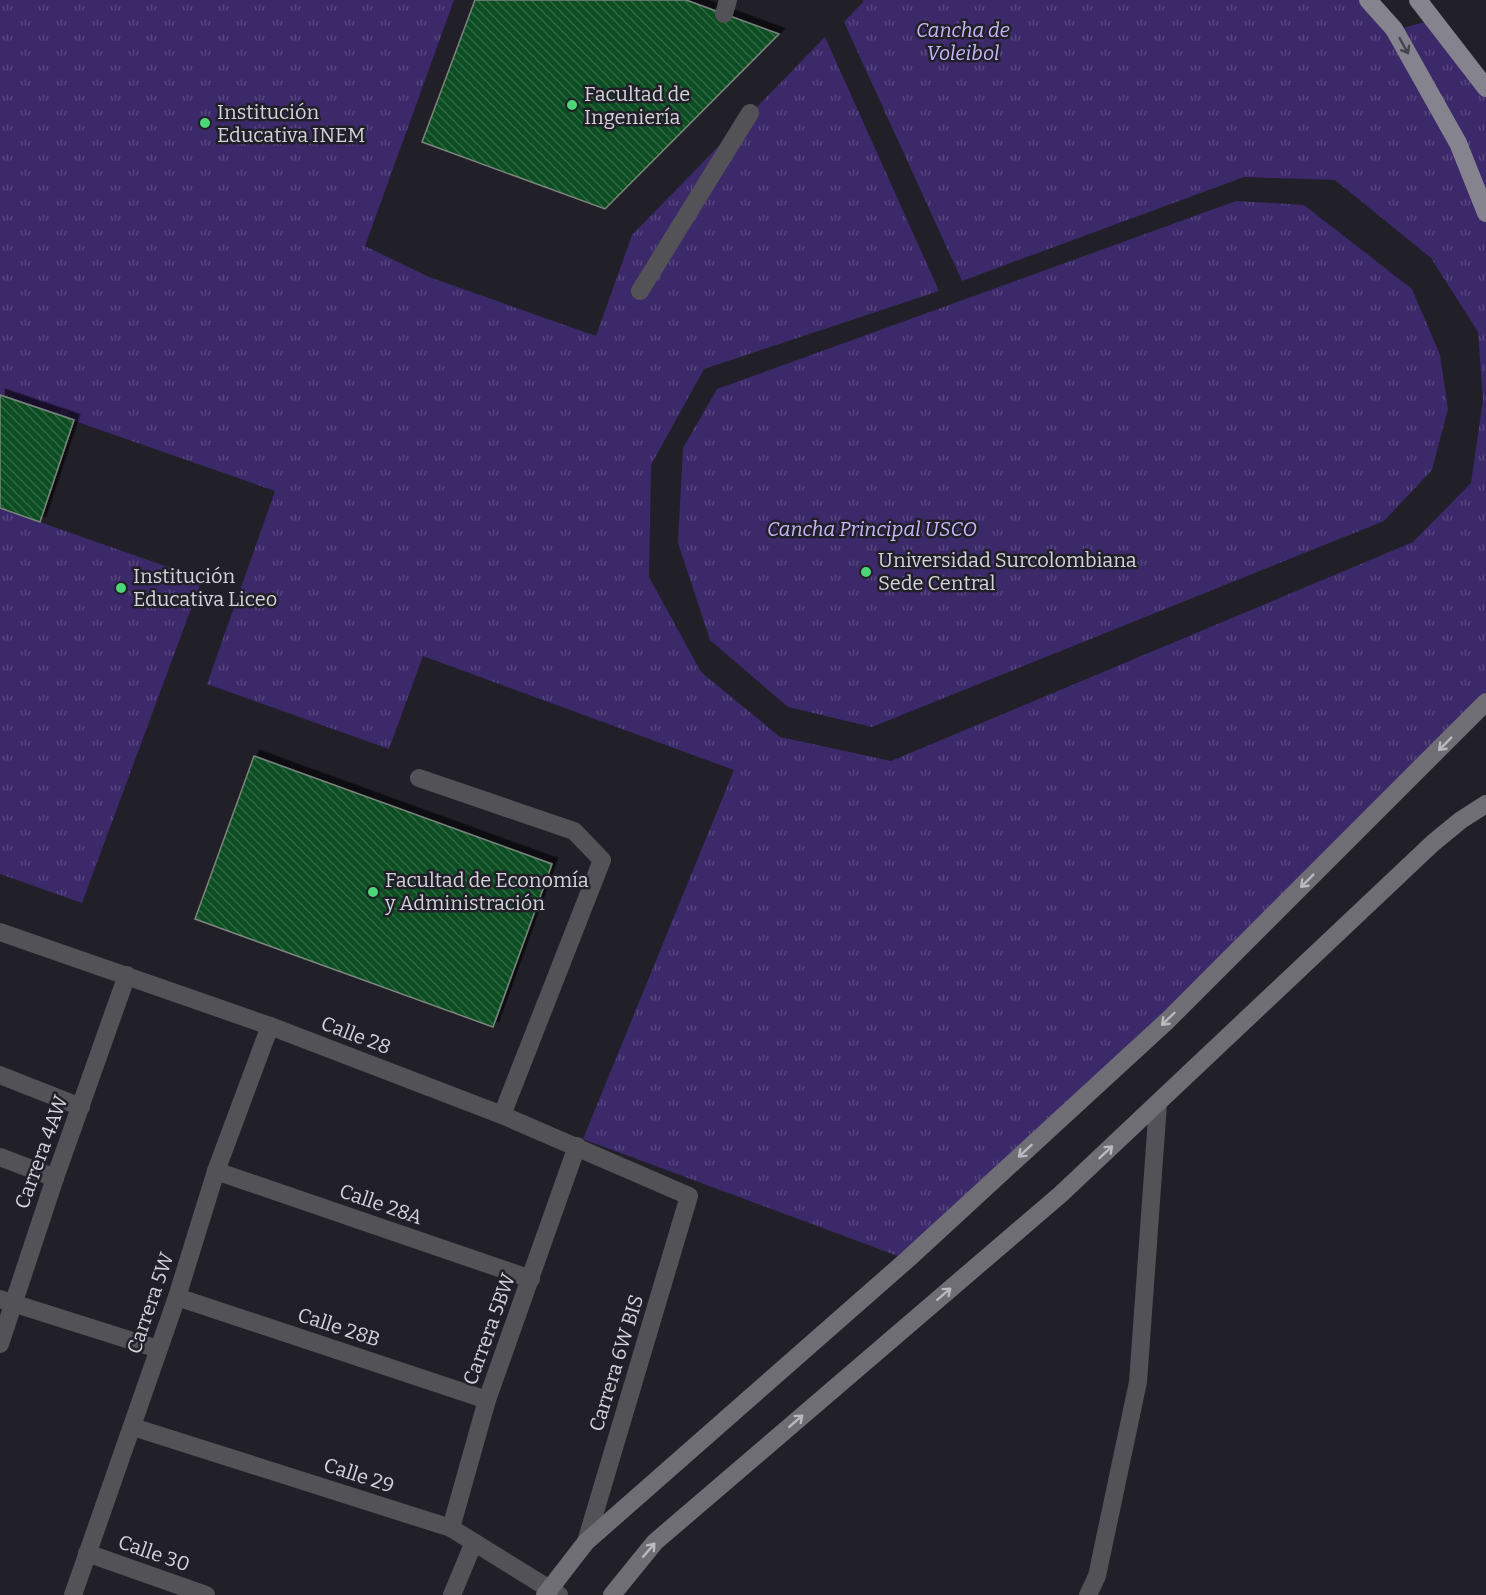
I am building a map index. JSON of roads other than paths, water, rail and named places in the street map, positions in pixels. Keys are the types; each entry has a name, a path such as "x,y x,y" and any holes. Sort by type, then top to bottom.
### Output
{"main road":[{"path":"1368,0 1394,29 1458,143 1486,213"},
{"path":"1418,0 1486,88"},
{"path":"552,1593 586,1542 908,1259 1168,1020 1486,702"},
{"path":"612,1595 655,1542 1061,1194 1434,843 1461,819 1486,804"}],"street":[{"path":"640,291 750,113"},
{"path":"419,778 573,831 603,860 502,1115"},
{"name":"Calle 28","path":"0,933 270,1026 502,1115 689,1196"},
{"name":"Carrera 4AW","path":"0,1344 6,1301 55,1178 126,975"},
{"name":"Carrera 5W","path":"73,1595 177,1297 216,1171 270,1026"},
{"path":"0,1075 81,1107"},
{"path":"1088,1595 1097,1576 1138,1382 1158,1104"},
{"name":"Carrera 5BW","path":"451,1528 487,1400 577,1146"},
{"path":"0,1157 55,1178"},
{"name":"Calle 28A","path":"216,1171 531,1279"},
{"name":"Carrera 6W BIS","path":"586,1542 689,1196"},
{"name":"Calle 28B","path":"177,1297 487,1400"},
{"path":"6,1301 158,1349"},
{"name":"Calle 29","path":"133,1427 451,1528 552,1593"},
{"path":"452,1595 474,1542"},
{"name":"Calle 30","path":"87,1553 206,1595"}],"place":[{"name":"Facultad de Ingeniería","path":"572,105"},
{"name":"Institución Educativa INEM","path":"205,123"},
{"name":"Universidad Surcolombiana Sede Central","path":"866,572"},
{"name":"Institución Educativa Liceo","path":"121,588"},
{"name":"Facultad de Economía y Administración","path":"373,892"}],"park label":[{"name":"Cancha de Voleibol","path":"963,42"},
{"name":"Cancha Principal USCO","path":"872,529"}]}
